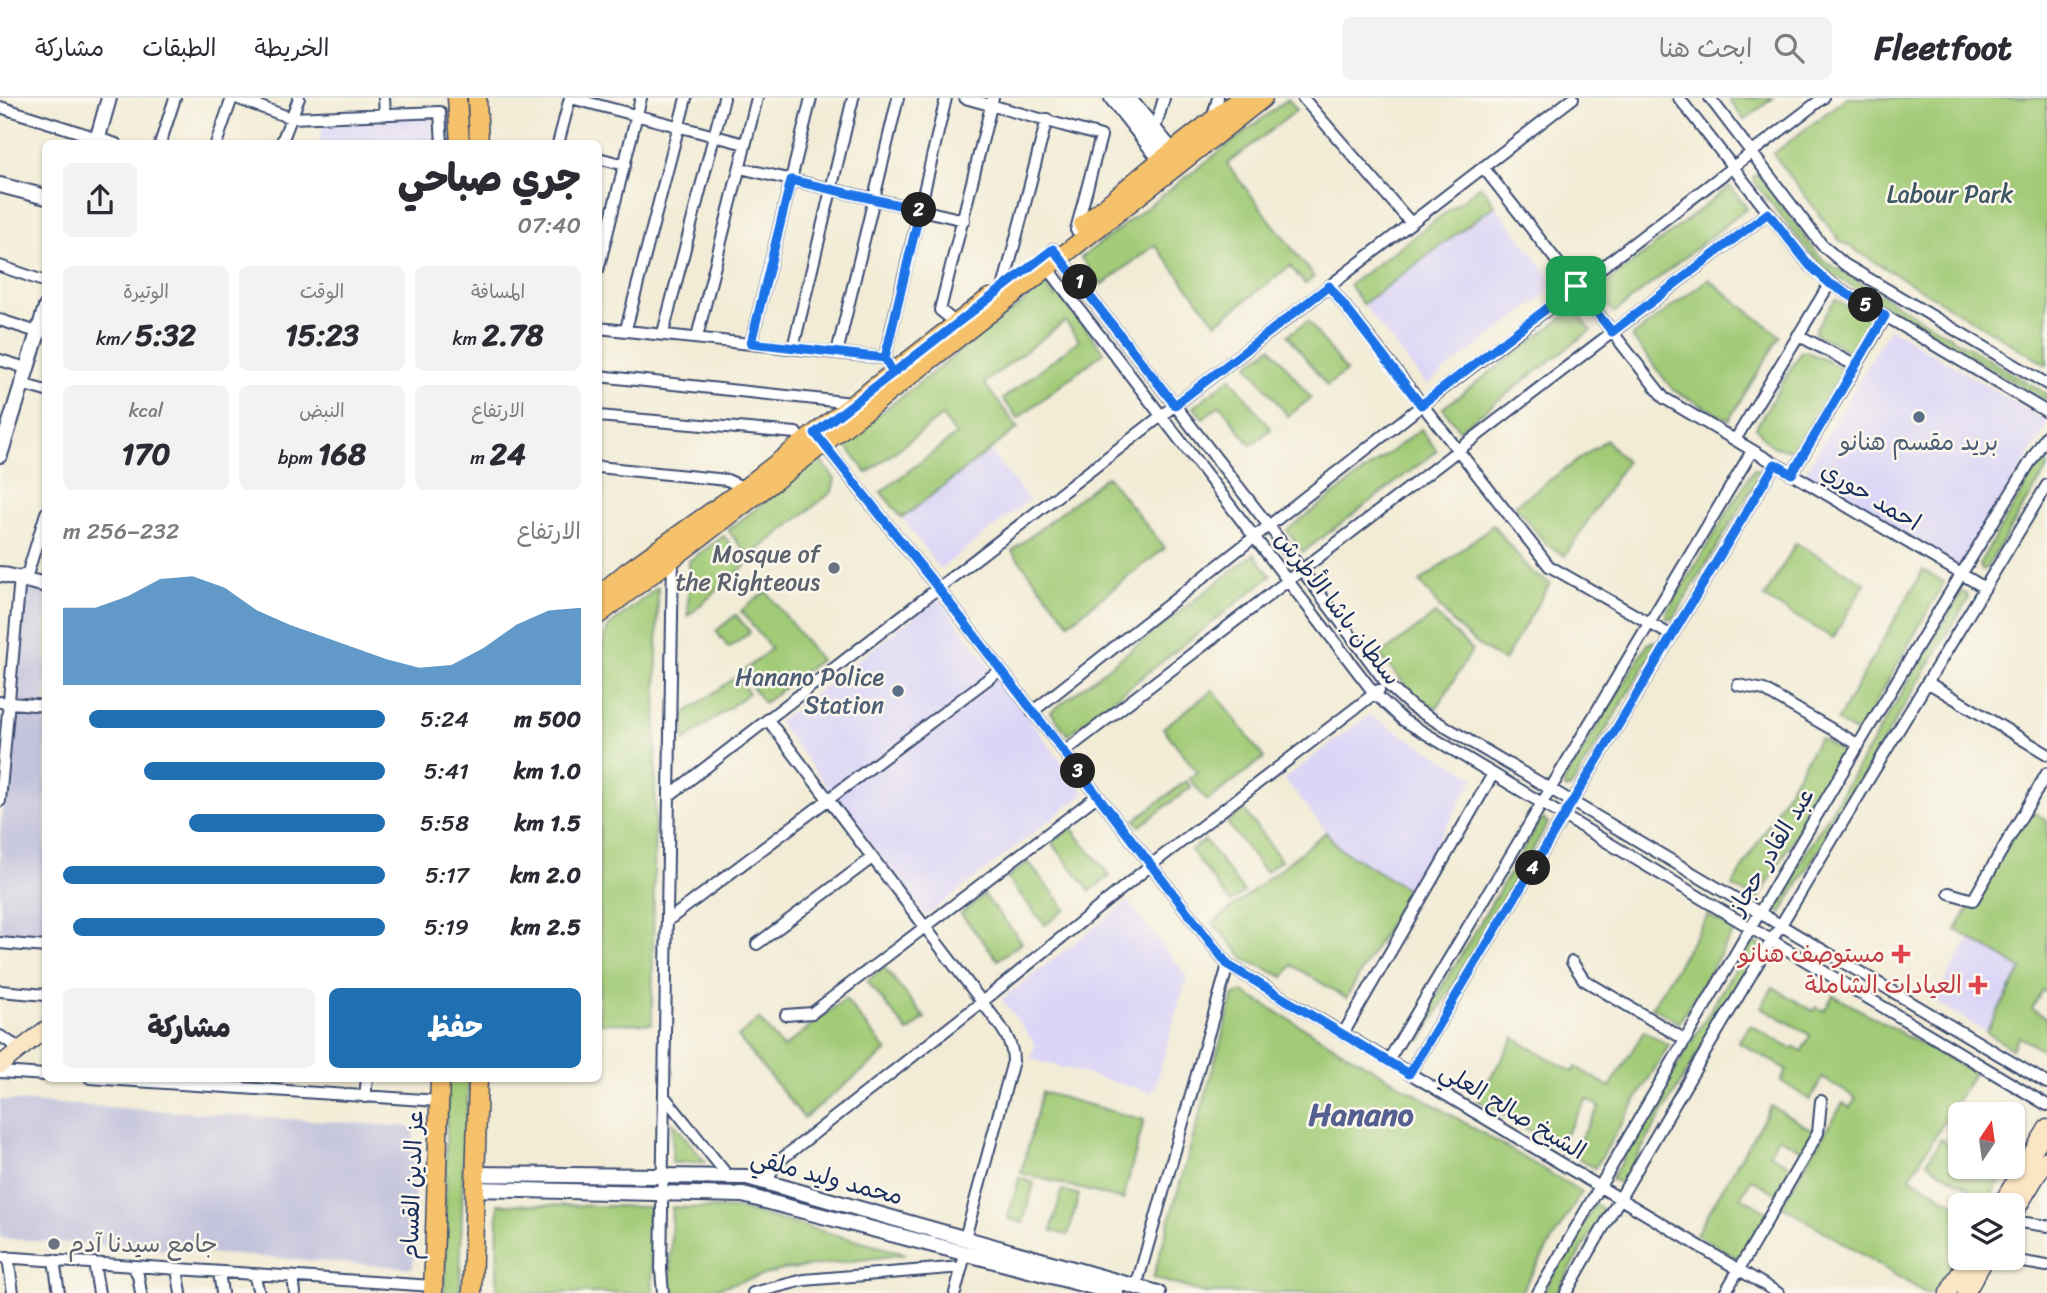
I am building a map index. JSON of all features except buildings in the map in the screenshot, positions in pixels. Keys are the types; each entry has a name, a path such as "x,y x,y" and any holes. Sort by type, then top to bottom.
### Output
{"main road":[{"path":"457,98 460,140"},
{"path":"477,98 480,140"},
{"path":"602,612 673,557 813,440 855,403 889,365 956,323 1050,258 1076,230 1241,98"},
{"path":"602,593 628,571 813,440 1263,98"},
{"path":"0,1065 42,1032"},
{"name":"عز الدين القسام","path":"433,1290 440,1082"},
{"path":"472,1293 478,1082"},
{"path":"2008,1193 2047,1128"},
{"path":"2025,1198 2044,1168"},
{"path":"1948,1293 1961,1270"},
{"path":"1967,1293 1979,1270"}],"street":[{"path":"97,140 109,98"},
{"path":"161,140 175,98"},
{"path":"218,140 234,98 290,118 440,112"},
{"path":"282,140 299,98"},
{"path":"383,98 385,115"},
{"path":"440,98 442,140"},
{"path":"559,140 571,98 746,144"},
{"path":"602,258 641,98"},
{"path":"626,329 686,98"},
{"path":"663,334 724,98"},
{"path":"697,337 757,98"},
{"path":"751,343 811,98"},
{"path":"793,348 853,98"},
{"path":"837,353 898,98"},
{"path":"602,328 837,353 889,365 946,98"},
{"path":"965,98 992,101 1101,136 1076,230"},
{"path":"1112,98 1166,156"},
{"path":"1128,98 1154,132 1166,156"},
{"path":"1154,132 1164,98"},
{"path":"1211,121 1217,98"},
{"path":"1303,98 1411,223"},
{"path":"670,795 1573,98"},
{"path":"1679,98 1810,266 1829,283 2047,412"},
{"path":"1710,98 1822,245 1844,264 2047,384"},
{"path":"1032,712 1421,405 1823,98"},
{"path":"956,323 940,310 992,101"},
{"path":"0,107 94,140"},
{"path":"1003,288 1047,119"},
{"path":"602,159 625,165"},
{"name":"احمد حوري","path":"1483,167 1664,398 1984,588"},
{"path":"740,168 964,220"},
{"path":"0,185 42,196"},
{"path":"1063,752 1768,213"},
{"path":"602,215 612,218"},
{"name":"سلطان باشا الأطرش","path":"1050,258 1175,405 1387,684 1412,707 2047,1083"},
{"name":"سلطان باشا الأطرش","path":"1050,258 1162,415 1374,693 1403,720 2047,1105"},
{"path":"0,266 42,281"},
{"path":"1735,440 1829,283"},
{"path":"1329,286 1549,566 1672,636"},
{"path":"1792,474 1885,316"},
{"path":"0,455 42,318"},
{"path":"0,320 37,332"},
{"path":"1798,335 1856,366"},
{"path":"0,360 26,368"},
{"path":"602,376 855,403"},
{"path":"21,384 42,390"},
{"path":"602,416 796,433 813,440"},
{"name":"عبد القادر حجاز","path":"1538,1293 1858,745 2047,435"},
{"name":"الشيخ صالح العلي","path":"813,440 938,588 1228,965 1778,1293"},
{"path":"1388,1061 1752,451"},
{"path":"1409,1074 1775,464"},
{"path":"602,467 727,480 745,488"},
{"name":"عبد القادر حجاز","path":"1566,1293 1772,941 2047,485"},
{"path":"0,801 4,702 13,650 20,577 27,572 42,525"},
{"path":"663,1293 662,1192 673,557"},
{"path":"0,574 42,584"},
{"path":"0,649 13,650"},
{"path":"667,921 1000,670"},
{"path":"1927,682 2047,754"},
{"path":"767,1183 775,1164 1151,865 1387,684"},
{"path":"1738,685 1764,690 1858,745"},
{"path":"4,702 42,706"},
{"path":"768,720 1008,1037 1013,1050 1013,1061 965,1238"},
{"path":"1949,892 1973,900 2047,773"},
{"path":"1343,1034 1493,774"},
{"path":"786,1015 812,1013 1097,796"},
{"path":"757,944 872,858"},
{"path":"0,943 42,947"},
{"path":"1572,962 1584,980 1684,1039"},
{"path":"1136,1287 1228,965"},
{"path":"0,991 42,995"},
{"path":"0,1037 21,1049"},
{"path":"0,1072 42,1075"},
{"path":"217,1082 365,1097 439,1101"},
{"path":"365,1097 367,1082"},
{"path":"664,1096 728,1176"},
{"path":"1725,1293 1818,1133 1821,1101"},
{"name":"محمد وليد ملقي","path":"474,1181 747,1177 1158,1293"},
{"name":"محمد وليد ملقي","path":"474,1181 743,1195 963,1261 1109,1292"},
{"path":"2025,1222 2047,1226"},
{"path":"13,1293 4,1257 339,1280 379,1288 433,1290"},
{"path":"54,1260 59,1293"},
{"path":"753,1293 804,1280 963,1261 955,1293"},
{"path":"2025,1262 2047,1266"},
{"path":"94,1263 99,1293"},
{"path":"133,1266 138,1275 141,1293"},
{"path":"177,1269 181,1293"},
{"path":"219,1272 222,1293"},
{"path":"254,1274 258,1293"},
{"path":"293,1277 295,1293"},
{"path":"339,1280 340,1293"}],"shaded area":[{"path":"433,116 434,140 320,140 323,123"},
{"path":"1495,205 1557,286 1426,385 1363,304"},
{"path":"1890,328 2047,422 1960,567 1804,474"},
{"path":"989,450 1029,500 940,569 902,518"},
{"path":"22,583 42,589 42,944 0,940 0,832"},
{"path":"938,598 1085,793 926,916 778,722"},
{"path":"1369,715 1475,777 1409,890 1340,849 1284,779"},
{"path":"1128,901 1187,977 1153,1093 1031,1059 1035,1044 1002,999"},
{"name":"العيادات الشاملة","path":"1970,938 2022,969 1986,1032 1933,1000"},
{"path":"0,1100 413,1127 413,1268 0,1238"}],"green space":[{"path":"1735,98 1773,98 1744,120 1730,101"},
{"name":"Labour Park","path":"1846,98 2047,98 2047,365 1840,241 1773,154"},
{"path":"1288,99 1297,110 1227,164 1314,277 1305,284 1290,266 1216,323 1155,245 1102,285 1081,258"},
{"path":"1754,175 1759,176 1820,257 1829,264 2046,394 2046,399 1830,273 1809,252 1753,180"},
{"path":"1481,186 1495,205 1363,304 1349,285"},
{"path":"1730,186 1747,208 1614,313 1597,291"},
{"path":"1708,279 1780,336 1729,420 1673,390 1632,337"},
{"path":"1046,285 1055,297 1059,294 1104,352 1018,418 1003,399 1079,340 1065,321 984,383 1018,428 902,518 881,492 956,435 942,416 867,473 843,442"},
{"path":"1835,299 1870,320 1853,353 1815,334"},
{"path":"1574,309 1591,330 1459,430 1443,408"},
{"path":"1308,321 1346,371 1327,386 1288,335"},
{"path":"1271,347 1311,398 1288,416 1248,365"},
{"path":"1806,351 1841,368 1842,372 1797,449 1772,446 1756,427 1801,352"},
{"path":"1231,378 1271,429 1251,445 1220,405 1203,418 1193,407"},
{"path":"1421,429 1437,451 1303,552 1287,530"},
{"path":"1606,440 1626,462 1565,556 1546,544 1515,505"},
{"path":"2047,450 2047,469 1986,568 1982,570 1979,564"},
{"path":"820,460 835,479 832,492 749,557 728,530"},
{"path":"1754,469 1758,470 1760,475 1673,619 1667,619 1666,614"},
{"path":"1107,476 1165,548 1069,623 1012,551"},
{"path":"1493,525 1531,572 1550,583 1504,661 1457,627 1420,582"},
{"path":"724,536 746,565 688,616 689,561"},
{"path":"1796,543 1865,583 1833,638 1764,598"},
{"path":"1254,554 1271,576 1068,735 1051,712"},
{"path":"1923,570 1944,582 1858,734 1837,721"},
{"path":"658,587 652,1024 602,1023 602,645 609,626"},
{"path":"766,591 820,660 764,703 741,673 771,649 741,611"},
{"path":"1962,592 1967,594 1968,599 1781,913 1773,908"},
{"path":"1435,614 1472,650 1437,708 1415,696 1380,656"},
{"path":"736,615 750,632 729,648 716,631"},
{"path":"1653,641 1656,647 1571,787 1567,789 1564,782 1648,644"},
{"path":"736,677 749,693 684,741 684,714"},
{"path":"1213,690 1264,758 1207,801 1189,778 1197,772 1163,728"},
{"path":"1819,738 1843,752 1758,900 1732,886"},
{"path":"1186,781 1191,787 1140,826 1135,820"},
{"path":"2026,808 2047,820 2047,993 2042,990 2032,1009 2047,1018 2047,1052 2019,1037 2012,1049 1986,1032 2022,969 1956,930"},
{"path":"1244,810 1281,860 1265,872 1227,823"},
{"path":"1544,819 1548,823 1421,1040 1414,1041 1413,1036"},
{"path":"1071,828 1110,876 1090,891 1052,843"},
{"path":"1326,832 1340,849 1409,890 1346,998 1292,965 1284,977 1246,960 1213,923"},
{"path":"1205,840 1244,892 1230,902 1191,850"},
{"path":"1028,862 1066,909 1045,925 1007,878"},
{"path":"984,895 1022,942 998,960 961,914"},
{"path":"1708,915 1734,931 1679,1023 1652,1007"},
{"path":"1751,941 1761,946 1621,1184 1611,1179"},
{"path":"884,967 925,1018 908,1032 867,981"},
{"path":"1773,987 1813,1011 1817,1007 1824,1011 1833,995 1974,1073 1956,1102 1948,1102 1948,1115 1910,1177 1948,1200 1948,1269 1933,1293 1925,1293 1781,1205 1843,1103 1850,1108 1856,1098 1822,1078 1810,1100 1781,1081 1787,1070 1738,1042 1750,1025 1790,1048 1795,1047 1802,1051 1810,1035 1761,1007"},
{"path":"1243,992 1582,1192 1520,1293 1205,1293 1153,1278 1234,995"},
{"path":"845,999 887,1051 804,1118 738,1037 759,1019 783,1048"},
{"path":"1644,1031 1669,1045 1595,1168 1571,1154 1599,1107 1587,1099 1558,1147 1477,1100 1514,1038 1573,1072 1576,1067 1610,1087"},
{"path":"447,1082 469,1082 463,1168 460,1293 444,1293"},
{"path":"1042,1092 1144,1120 1123,1200 1021,1173"},
{"path":"1771,1106 1818,1133 1805,1152 1778,1137 1769,1153 1795,1169 1779,1195 1751,1179 1741,1197 1770,1214 1742,1261 1696,1234"},
{"path":"673,1122 705,1162 672,1163"},
{"path":"1941,1139 1948,1143 1948,1176 1927,1163"},
{"path":"1019,1178 1034,1183 1023,1223 1008,1218"},
{"path":"1955,1180 2000,1180 1992,1193 1976,1193"},
{"path":"1062,1190 1079,1195 1068,1235 1051,1231"},
{"path":"498,1204 649,1207 653,1293 497,1293"},
{"path":"1595,1204 1605,1210 1556,1293 1543,1293"},
{"path":"672,1207 740,1209 906,1254 782,1270 699,1293 674,1293 670,1289"}],"place":[{"name":"بريد مقسم هنانو","path":"1919,417"},
{"name":"Mosque of the Righteous","path":"834,568"},
{"name":"Hanano Police Station","path":"898,691"},
{"name":"مستوصف هنانو","path":"1901,954"},
{"name":"العيادات الشاملة","path":"1978,985"},
{"name":"جامع سيدنا آدم","path":"54,1244"}],"district":[{"name":"Hanano","path":"1361,1114"}],"route":[{"path":"1576,286 1421,405 1329,286 1175,405 1053,249 893,373 885,358 751,343 791,180 920,210 885,358 893,373 815,433 938,588 1228,965 1409,1074 1775,464 1792,474 1885,316 1829,283 1810,266 1768,213 1612,332 1576,286"}]}
